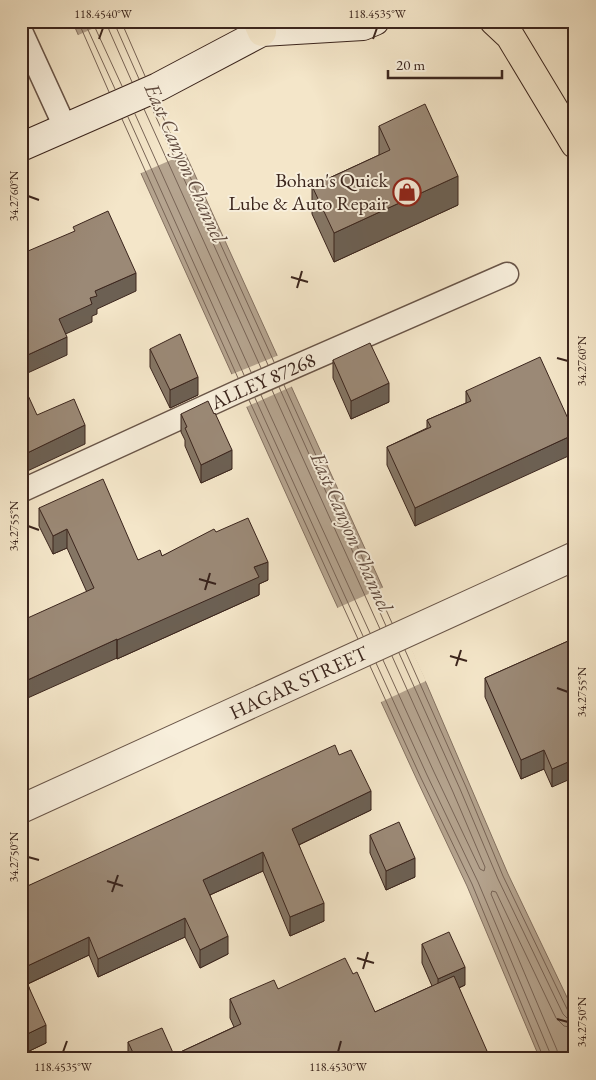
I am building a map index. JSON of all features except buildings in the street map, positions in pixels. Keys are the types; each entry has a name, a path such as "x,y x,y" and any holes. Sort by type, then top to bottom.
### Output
{"highway":[{"path":"494,21 510,36 575,144"}],"street":[{"path":"21,148 158,87 266,25 363,26 375,21"},
{"name":"HAGAR STREET","path":"21,809 575,556"}],"lane":[{"path":"24,30 65,128"},
{"name":"ALLEY 87268","path":"21,491 237,392 507,274"}],"water":[{"name":"East Canyon Channel","path":"72,21 125,21 427,685 508,874 575,1014 575,1059 540,1059 467,886 326,582"}],"pier":[{"path":"110,21 128,21 187,153 139,174 76,36"},
{"path":"279,355 293,386 244,408 230,375"},
{"path":"384,587 426,681 379,703 335,609"}],"place":[{"name":"Bohan's Quick Lube & Auto Repair","path":"407,192"}]}
